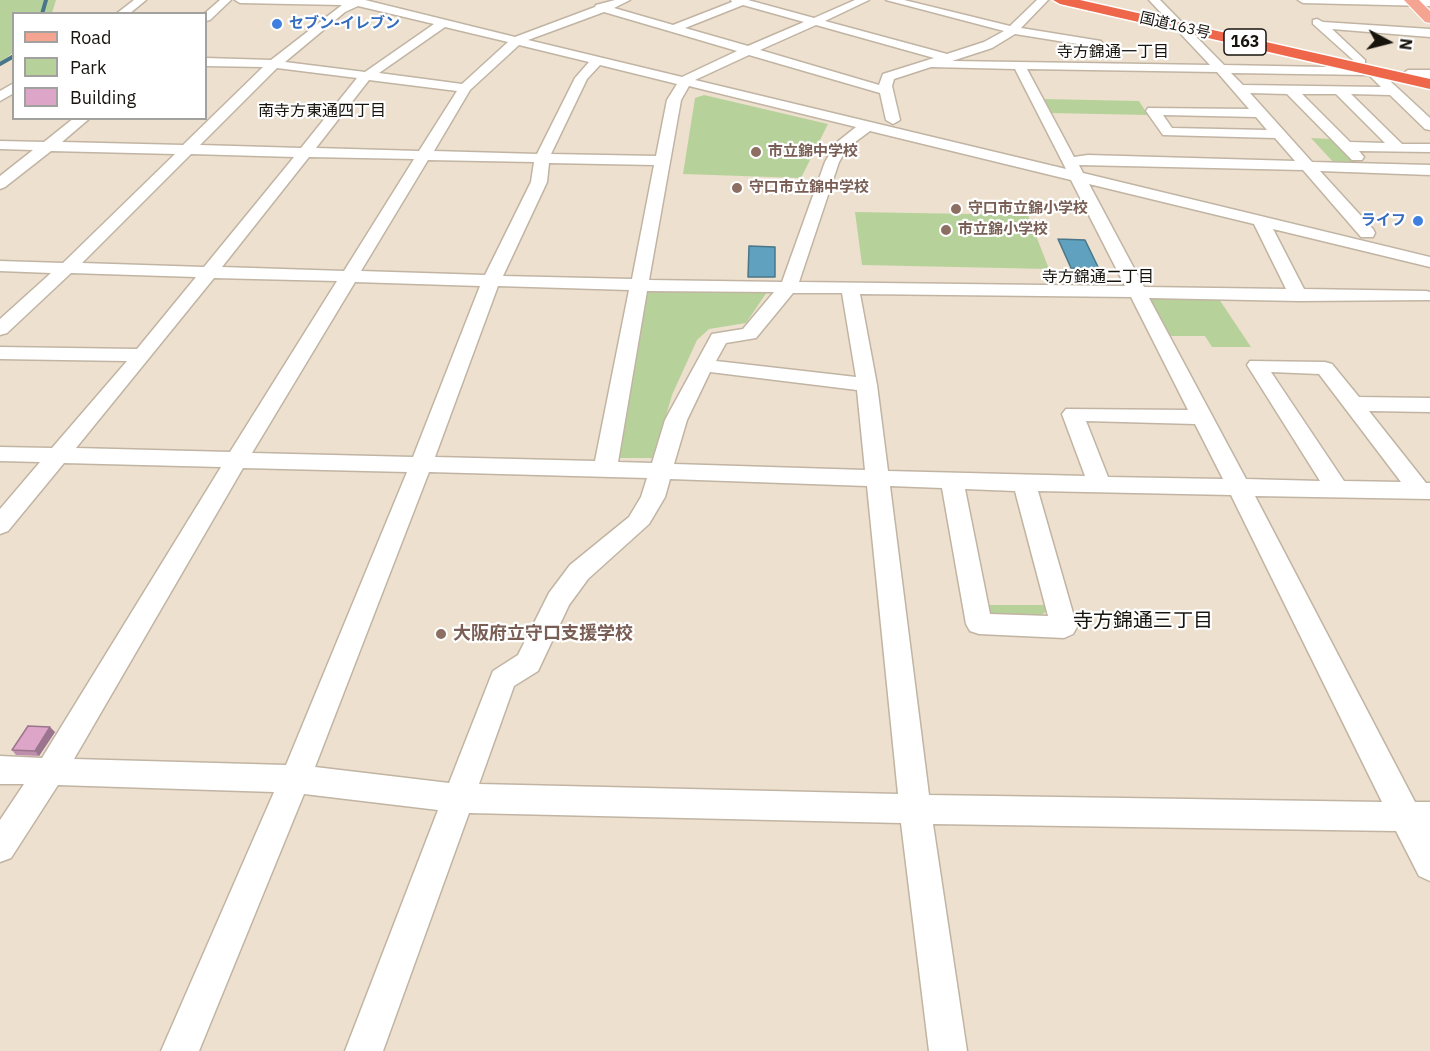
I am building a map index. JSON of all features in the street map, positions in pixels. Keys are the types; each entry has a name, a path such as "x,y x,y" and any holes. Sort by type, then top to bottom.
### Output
{"highway":[{"name":"国道163号","path":"1060,0 1366,67 1430,84"},
{"name":"国道163号","path":"1080,0 1176,24"},
{"name":"国道163号","path":"1366,67 1430,79"}],"main road":[{"path":"1412,1 1430,19"}],"street":[{"path":"125,12 141,0"},
{"path":"207,17 226,0"},
{"path":"240,0 375,0"},
{"path":"393,0 533,32 868,125 1366,233 1430,249"},
{"path":"0,847 50,772 348,277 465,88 518,40 533,32 626,0"},
{"path":"605,469 674,100 692,76 864,0"},
{"path":"891,0 1008,33 1095,52 1120,56 1210,57"},
{"path":"933,64 988,45 1008,33 1043,0"},
{"path":"1154,0 1222,70 1366,233"},
{"path":"1293,0 1430,126"},
{"path":"1303,0 1430,3"},
{"path":"0,329 67,268 274,64 340,10 358,1 598,60 692,76 893,120 1261,222 1430,262"},
{"path":"673,29 739,1 947,58"},
{"path":"586,3 887,92"},
{"path":"0,525 305,154 365,76 445,21"},
{"path":"1320,25 1430,33"},
{"path":"988,45 1017,56 1071,68 1222,70 1366,67"},
{"path":"893,120 885,86 888,77 894,73 933,64 1017,56"},
{"path":"1017,56 1073,170 1202,417 1417,817 1430,865"},
{"path":"180,1051 295,779 492,279 539,182 542,158 581,78 598,60"},
{"path":"207,62 274,64 465,88"},
{"path":"1408,74 1430,74"},
{"path":"1238,88 1392,91"},
{"path":"1290,89 1370,169"},
{"path":"1339,90 1398,148"},
{"path":"1259,113 1153,111 1168,132 1280,134"},
{"path":"0,184 80,120"},
{"path":"364,1051 503,680 528,663 558,600 579,572 638,521 653,497 676,420 703,365 719,338 749,334 789,286 832,162 841,146 868,125"},
{"path":"0,145 661,161"},
{"path":"1345,146 1430,148"},
{"path":"1073,170 1088,159 1430,170"},
{"path":"1261,222 1299,296"},
{"path":"1390,253 1428,298"},
{"path":"0,266 638,285 1428,298"},
{"path":"850,288 867,385 915,809 948,1051"},
{"path":"0,353 140,356"},
{"path":"1337,489 1257,364 1325,368 1425,491"},
{"path":"703,365 867,385"},
{"path":"1353,404 1430,405"},
{"path":"1100,485 1073,414 1202,417"},
{"path":"0,454 660,470 1100,485 1425,491"},
{"path":"952,481 980,624 1064,627 1024,483"},
{"path":"0,770 295,779 457,798 915,809 1417,817"}],"green space":[{"path":"0,0 56,0 52,12 12,12 12,54 0,62"},
{"path":"704,95 828,124 801,178 683,174 695,98"},
{"path":"1043,99 1139,101 1148,115 1050,113"},
{"path":"1311,138 1332,139 1358,164 1335,164"},
{"path":"855,212 1028,215 1049,269 862,265"},
{"path":"647,290 767,292 746,323 709,329 697,340 672,395 654,458 617,458 635,340"},
{"path":"1148,296 1217,296 1251,347 1212,347 1205,336 1170,336"},
{"path":"985,605 1045,605 1047,610 1040,617 999,618 986,611"}],"water":[{"path":"1058,239 1085,240 1099,269 1071,268"},
{"path":"749,246 775,247 775,277 748,277"}],"building":[{"path":"28,726 50,727 35,751 12,750"}],"waterway":[{"path":"43,12 46,0"},
{"path":"0,64 12,57"}],"place":[{"name":"セブン-イレブン","path":"277,24"},
{"name":"市立錦中学校","path":"756,152"},
{"name":"守口市立錦中学校","path":"737,188"},
{"name":"守口市立錦小学校","path":"956,209"},
{"name":"ライフ","path":"1418,221"},
{"name":"市立錦小学校","path":"946,230"},
{"name":"大阪府立守口支援学校","path":"441,634"}],"district":[{"name":"寺方錦通一丁目","path":"1113,52"},
{"name":"南寺方東通四丁目","path":"322,111"},
{"name":"寺方錦通二丁目","path":"1098,277"},
{"name":"寺方錦通三丁目","path":"1143,621"}]}
